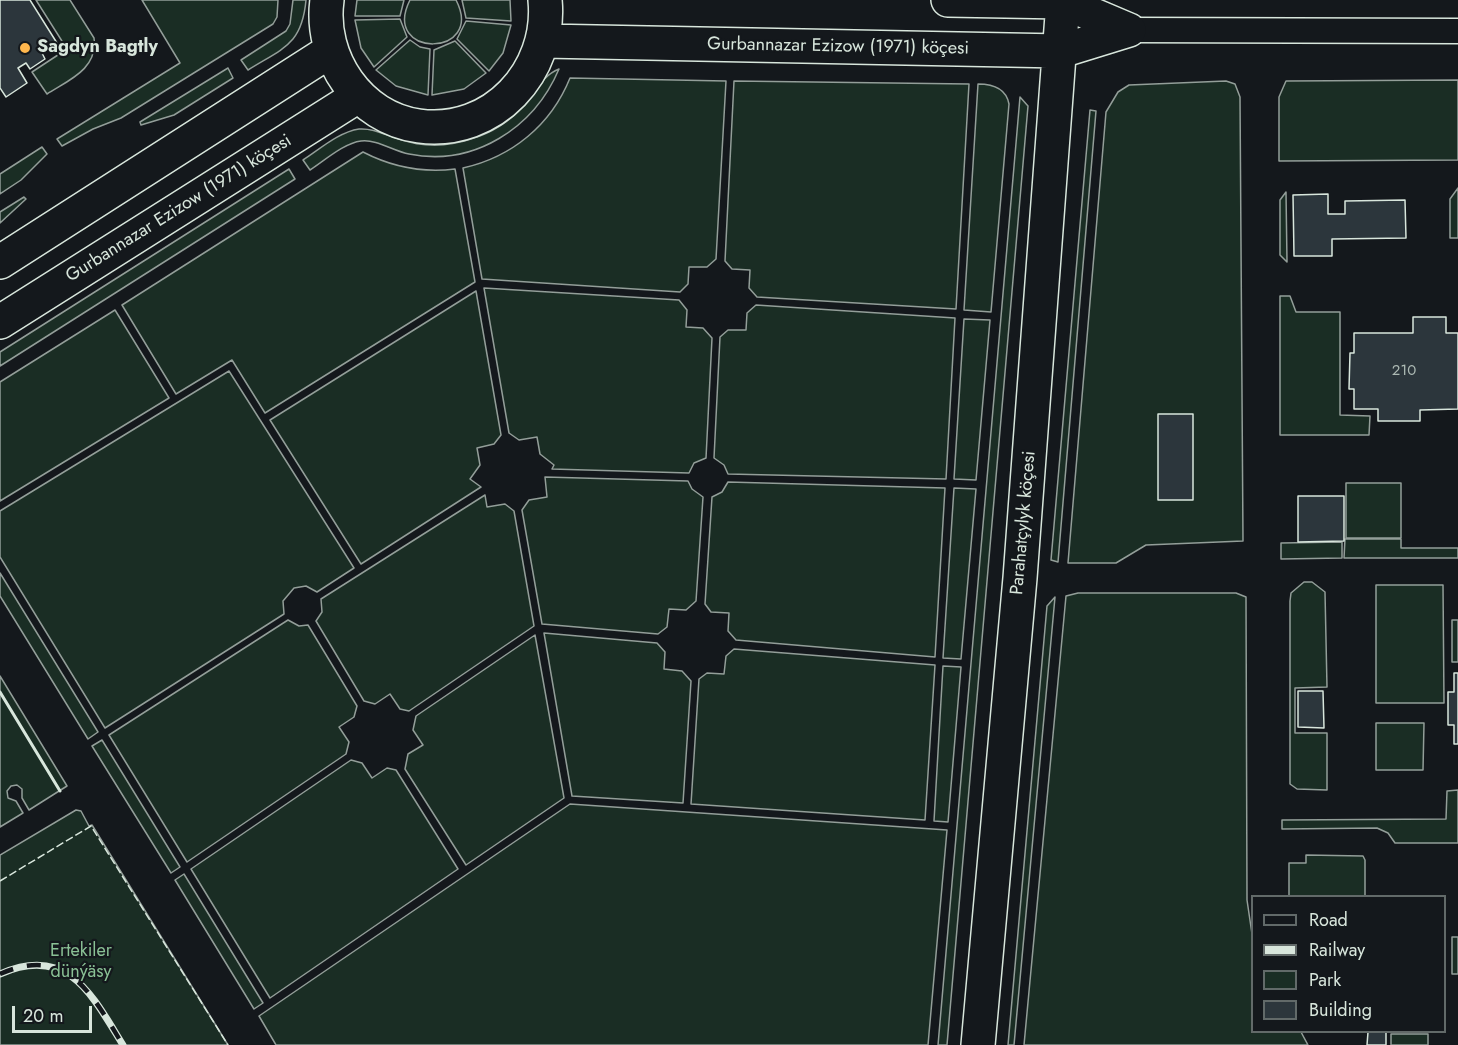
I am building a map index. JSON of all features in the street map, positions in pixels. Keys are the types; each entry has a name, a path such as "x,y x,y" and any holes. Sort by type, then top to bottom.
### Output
{"street":[{"path":"327,0 325,18 330,51 341,75 358,96 386,116 418,126 452,126 484,115 512,96 533,69 544,40 545,0"},
{"name":"Gurbannazar Ezizow (1971) köçesi","path":"948,0 1063,1 1129,30"},
{"name":"Parahatçylyk köçesi","path":"978,1045 1020,578 1063,1"},
{"name":"Gurbannazar Ezizow (1971) köçesi","path":"544,40 1061,51 1129,30 1458,31"},
{"path":"0,262 330,51"},
{"name":"Gurbannazar Ezizow (1971) köçesi","path":"0,322 358,96"}],"green space":[{"path":"36,0 70,0 94,38 94,49 87,66 73,78 47,94 32,72 67,49"},
{"path":"142,0 278,0 277,17 273,24 121,118 93,129 62,146 57,139 180,63"},
{"path":"293,0 306,0 304,15 295,36 281,50 248,70 241,60 286,31 290,24"},
{"path":"357,0 404,0 400,16 355,16"},
{"path":"410,0 456,0 461,19 457,33 447,41 433,44 419,41 409,33 405,19"},
{"path":"462,0 510,0 511,21 466,18"},
{"path":"400,19 407,37 374,67 361,48 355,20"},
{"path":"466,21 511,25 503,53 489,71 457,39"},
{"path":"410,40 420,47 430,49 428,95 396,86 376,70"},
{"path":"455,41 486,73 464,89 432,95 434,50"},
{"path":"228,68 233,78 174,115 141,125 140,122"},
{"path":"559,69 548,90 518,125 478,148 456,154 433,156 409,154 373,142 361,141 341,149 310,170 303,160 337,137 359,129 426,145 462,142 500,126 524,105 544,80"},
{"path":"570,78 726,81 716,259 707,267 689,267 688,284 680,292 482,279 463,168 498,156 528,136 552,110"},
{"path":"1458,80 1458,160 1279,161 1279,97 1286,81"},
{"path":"734,81 969,84 956,309 757,297 749,288 750,270 732,269 725,261"},
{"path":"1226,81 1235,84 1240,97 1243,541 1146,545 1116,563 1068,563 1106,112 1118,92 1129,85"},
{"path":"978,84 998,88 1005,94 1009,104 991,312 964,310"},
{"path":"1020,97 1028,106 947,1045 938,1045"},
{"path":"1090,110 1096,111 1058,562 1051,560"},
{"path":"42,147 47,154 21,180 0,194 0,174"},
{"path":"363,152 385,162 408,168 455,169 475,282 265,413 232,360 176,394 122,305"},
{"path":"289,169 295,179 0,366 0,352"},
{"path":"1458,188 1458,238 1450,238 1450,199"},
{"path":"1286,192 1287,262 1280,255 1280,200"},
{"path":"24,197 26,199 0,223 0,212"},
{"path":"484,288 679,300 687,310 686,327 703,328 712,338 706,458 694,463 689,473 552,469 554,465 540,454 537,437 519,440 509,433"},
{"path":"476,291 501,435 494,444 477,448 480,465 470,479 481,487 361,564 270,420"},
{"path":"1280,296 1290,296 1296,312 1340,312 1340,415 1370,416 1369,435 1280,435"},
{"path":"756,305 955,318 946,479 728,474 724,465 714,458 720,337 728,330 746,330 747,313"},
{"path":"115,310 169,398 0,501 0,382"},
{"path":"964,319 990,320 976,480 954,479"},
{"path":"229,371 354,568 317,592 306,586 294,588 283,601 284,614 105,728 0,557 0,511"},
{"path":"545,477 688,481 692,489 703,497 696,601 686,610 669,609 667,627 658,634 542,624 522,510 529,500 547,497"},
{"path":"728,482 945,488 935,657 736,640 728,631 729,613 711,612 705,604 712,497 722,492"},
{"path":"1346,483 1401,483 1401,538 1346,538"},
{"path":"954,488 976,489 961,659 943,658"},
{"path":"485,495 487,507 505,504 514,511 534,626 409,711 400,709 390,694 375,704 364,701 316,621 322,612 321,599"},
{"path":"1345,539 1401,539 1401,548 1458,548 1458,558 1344,558"},
{"path":"1342,542 1342,558 1281,559 1281,543"},
{"path":"0,573 98,732 88,739 0,596"},
{"path":"1304,582 1312,582 1325,592 1327,687 1295,688 1295,733 1327,733 1327,790 1297,789 1290,784 1290,601 1291,593"},
{"path":"1376,585 1443,585 1444,703 1376,703"},
{"path":"1078,593 1236,593 1246,597 1247,900 1251,927 1251,1033 1302,1033 1308,1045 1024,1045 1066,596"},
{"path":"1055,597 1014,1045 1008,1045 1047,606"},
{"path":"288,620 299,626 308,625 357,706 354,717 339,727 349,742 346,754 187,862 109,735"},
{"path":"1452,620 1458,620 1458,662 1452,662"},
{"path":"544,633 657,643 665,652 664,669 682,671 691,681 683,803 572,796"},
{"path":"535,635 564,798 466,865 405,769 408,754 423,745 413,730 416,716"},
{"path":"734,649 935,665 925,820 691,804 699,679 707,673 724,674 726,656"},
{"path":"943,666 961,667 948,822 934,821"},
{"path":"0,676 67,786 29,810 22,798 22,789 17,785 11,786 7,791 8,798 16,801 23,813 0,827"},
{"path":"1376,723 1424,723 1423,770 1376,770"},
{"path":"102,740 180,867 171,873 92,746"},
{"path":"351,760 362,763 372,778 387,768 396,770 458,869 270,998 191,869"},
{"path":"1458,790 1458,843 1395,843 1388,833 1377,828 1282,829 1282,820 1446,819 1447,791"},
{"path":"570,804 947,830 928,1045 276,1045 259,1016"},
{"name":"Ertekiler dünýäsy","path":"76,810 81,811 89,826 92,825 228,1045 0,1045 0,855"},
{"path":"1306,855 1363,856 1365,895 1289,895 1289,863 1306,863"},
{"path":"184,874 263,1003 254,1009 175,880"},
{"path":"1452,937 1458,937 1458,974 1452,974"},
{"path":"1391,1034 1428,1034 1428,1045 1391,1045"}],"building":[{"name":"Sagdyn Bagtly","path":"0,0 30,0 57,43 42,53 45,59 30,69 26,63 18,68 27,83 6,97 0,88"},
{"path":"1328,194 1328,214 1345,214 1345,201 1405,200 1406,238 1332,239 1332,256 1294,256 1293,195"},
{"path":"1413,317 1446,317 1446,333 1458,333 1458,409 1420,410 1420,421 1378,421 1378,409 1354,409 1354,389 1349,389 1350,353 1354,353 1354,333 1413,333"},
{"path":"1158,414 1193,414 1193,500 1158,500"},
{"path":"1298,496 1344,496 1344,541 1298,542"},
{"path":"1454,673 1458,673 1458,744 1454,744 1454,725 1448,725 1448,692 1454,692"},
{"path":"1298,691 1323,691 1324,728 1298,727"},
{"path":"1368,1033 1386,1033 1386,1045 1367,1045"}],"railway":[{"path":"0,974 24,966 44,965 61,970 88,993 123,1045"}],"fence":[{"path":"0,881 91,826 228,1045"}],"wall":[{"path":"0,692 60,791"}],"place":[{"name":"Sagdyn Bagtly","path":"25,48"}]}
